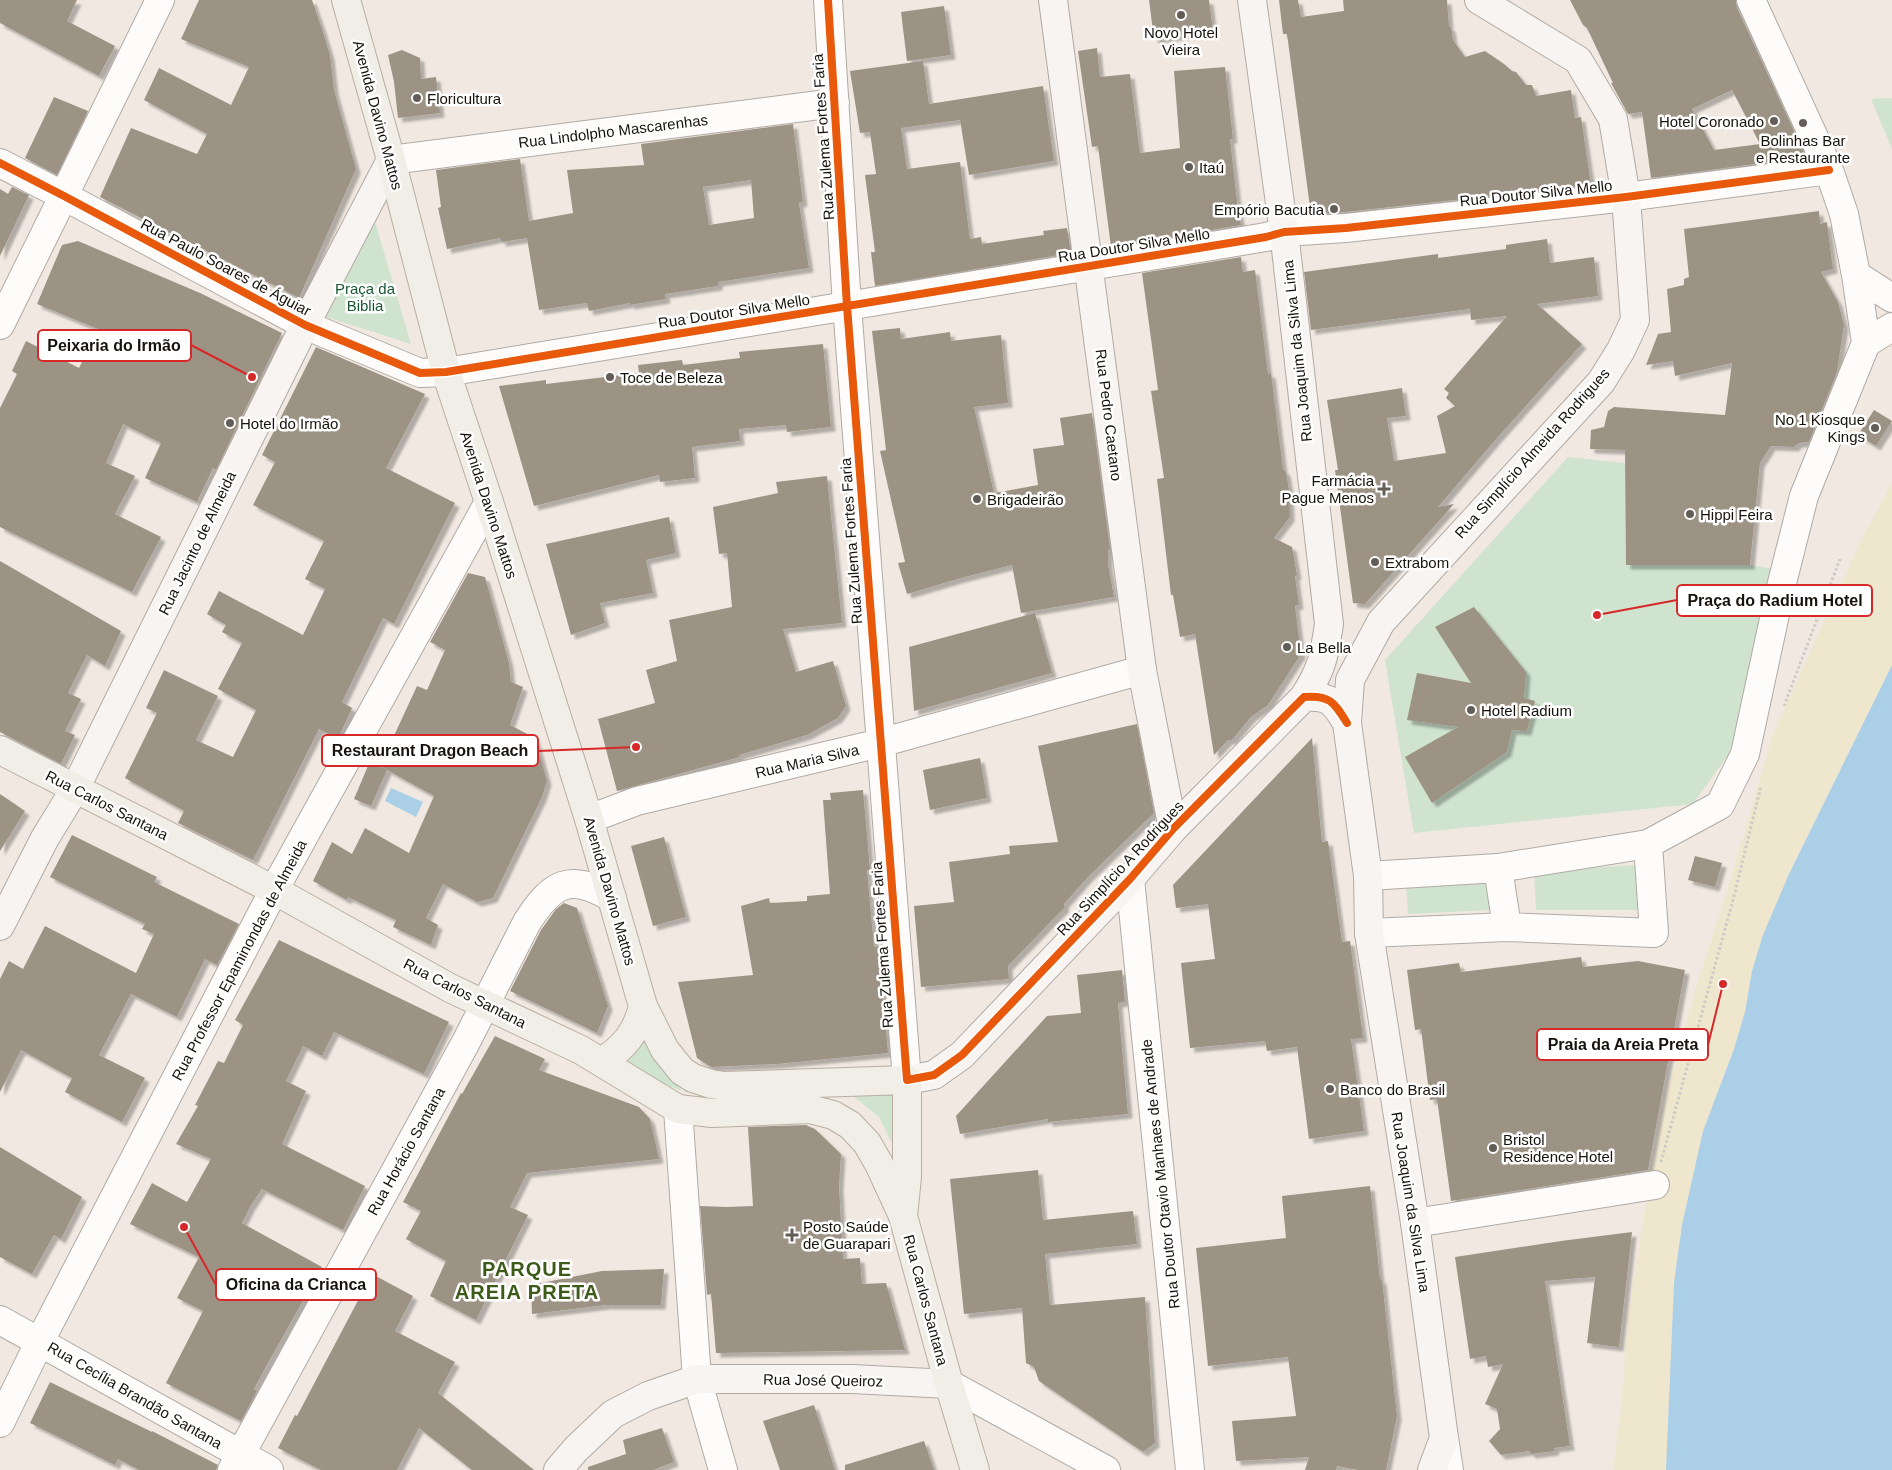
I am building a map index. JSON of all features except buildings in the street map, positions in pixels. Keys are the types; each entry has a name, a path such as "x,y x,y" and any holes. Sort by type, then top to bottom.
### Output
{"main road":[{"name":"Avenida Davino Mattos","path":"346,0 391,160 446,372 589,819 643,1006"},
{"name":"Rua Carlos Santana","path":"0,750 274,890 450,988 601,1062 678,1109 712,1113 810,1109 833,1115 850,1125 867,1143 888,1181 903,1216 974,1470"},
{"path":"643,1006 664,1050 674,1063 693,1078 711,1084 724,1086 907,1080"},
{"path":"601,1062 616,1053 626,1043 640,1019 643,1006"},
{"name":"Rua Carlos Santana","path":"903,1216 907,1177 907,1080"}],"street":[{"path":"0,325 160,0"},
{"name":"Rua Zulema Fortes Faria","path":"828,0 847,306 907,1080"},
{"name":"Rua Pedro Caetano","path":"1053,0 1090,266 1142,670 1173,829"},
{"name":"Rua Joaquim da Silva Lima","path":"1252,0 1284,232 1328,624 1324,659 1316,679 1304,697"},
{"name":"Rua Simplício Almeida Rodrigues","path":"1381,622 1601,382 1621,350 1635,320 1626,197 1613,119 1578,60 1479,0"},
{"path":"1368,876 1498,868 1648,844 1720,805 1745,754 1780,591 1804,496 1866,343 1856,274 1844,214 1829,170 1750,0"},
{"name":"Rua Lindolpho Mascarenhas","path":"391,160 835,103"},
{"name":"Rua Jacinto de Almeida","path":"0,926 45,838 75,788 305,325 391,160"},
{"name":"Rua Paulo Soares de Águiar","path":"0,163 305,325 420,373 446,372"},
{"name":"Rua Doutor Silva Mello","path":"446,372 1266,237 1284,232 1346,228 1626,197 1829,170"},
{"path":"1856,274 1892,298"},
{"path":"1866,343 1892,327"},
{"name":"Rua Professor Epaminondas de Almeida","path":"0,1423 40,1341 274,890 489,502"},
{"path":"1328,624 1343,636 1356,637 1381,622"},
{"name":"Rua Joaquim da Silva Lima","path":"1381,622 1350,680 1347,723 1368,876 1369,933 1415,1223 1444,1438 1432,1470"},
{"name":"Rua Maria Silva","path":"589,819 637,801 880,743 1142,670"},
{"path":"1304,697 1320,696 1336,704 1347,723"},
{"name":"Rua Simplício A Rodrigues","path":"907,1080 934,1075 962,1055 1130,879 1173,829 1304,697"},
{"path":"1369,933 1507,927 1654,933 1648,844"},
{"path":"1498,868 1507,927"},
{"name":"Rua Doutor Otavio Manhaes de Andrade","path":"1130,879 1190,1470"},
{"name":"Rua Horácio Santana","path":"236,1462 485,1005 527,922 550,893 564,884 578,882 599,890 612,898"},
{"path":"678,1109 697,1379 723,1470"},
{"path":"1415,1223 1655,1185"},
{"name":"Rua Cecília Brandão Santana","path":"0,1320 40,1341 236,1462 269,1470"},
{"name":"Rua José Queiroz","path":"558,1470 576,1449 613,1414 648,1396 697,1379 852,1379 949,1384"},
{"path":"949,1384 1106,1470"},
{"path":"1444,1438 1449,1470"}],"path":[{"path":"1784,706 1840,559"},
{"path":"1655,1185 1733,900 1762,780"}],"green space":[{"path":"1892,98 1892,149 1871,99"},
{"name":"Praça da Biblia","path":"373,215 411,344 320,315"},
{"path":"1568,457 1625,463 1750,565 1782,570 1730,752 1693,804 1414,833 1385,660"},
{"path":"1637,865 1639,910 1536,910 1534,871"},
{"path":"1490,882 1491,910 1408,914 1406,886"},
{"path":"645,1034 654,1058 682,1091 651,1079 621,1060"},
{"path":"844,1089 898,1090 903,1166 879,1117"}],"sand":[{"path":"1892,483 1892,665 1789,874 1763,935 1752,971 1745,1012 1734,1049 1703,1131 1682,1225 1674,1283 1666,1470 1613,1470 1621,1408 1628,1318 1642,1228 1664,1107 1693,997 1728,888 1773,734 1863,536"}],"water":[{"path":"1892,665 1892,1470 1666,1470 1674,1283 1682,1225 1703,1131 1734,1049 1745,1012 1752,971 1763,935 1789,874"},
{"path":"391,788 423,802 416,817 385,801"}],"cycle path":[{"path":"828,0 847,306 907,1080 934,1075 962,1055 1130,879 1173,829 1304,697 1320,697 1330,701 1335,705 1347,723"},
{"path":"0,163 305,325 420,373 446,372 1266,237 1284,232 1346,228 1626,197 1829,170"}],"place":[{"name":"Novo Hotel Vieira","path":"1181,15"},
{"name":"Floricultura","path":"417,98"},
{"name":"Hotel Coronado","path":"1774,121"},
{"name":"Bolinhas Bar e Restaurante","path":"1803,123"},
{"name":"Itaú","path":"1189,167"},
{"name":"Empório Bacutia","path":"1334,209"},
{"name":"Peixaria do Irmão","path":"252,377"},
{"name":"Toce de Beleza","path":"610,377"},
{"name":"Hotel do Irmão","path":"230,423"},
{"name":"No 1 Kiosque Kings","path":"1875,428"},
{"name":"Farmácia Pague Menos","path":"1384,489"},
{"name":"Brigadeirão","path":"977,499"},
{"name":"Hippi Feira","path":"1690,514"},
{"name":"Extrabom","path":"1375,562"},
{"name":"Praça do Radium Hotel","path":"1597,615"},
{"name":"La Bella","path":"1287,647"},
{"name":"Hotel Radium","path":"1471,710"},
{"name":"Restaurant Dragon Beach","path":"636,747"},
{"name":"Praia da Areia Preta","path":"1723,984"},
{"name":"Banco do Brasil","path":"1330,1089"},
{"name":"Bristol Residence Hotel","path":"1493,1148"},
{"name":"Oficina da Crianca","path":"184,1227"},
{"name":"Posto Saúde de Guarapari","path":"792,1235"}],"district":[{"name":"PARQUE AREIA PRETA","path":"527,1280"}]}
